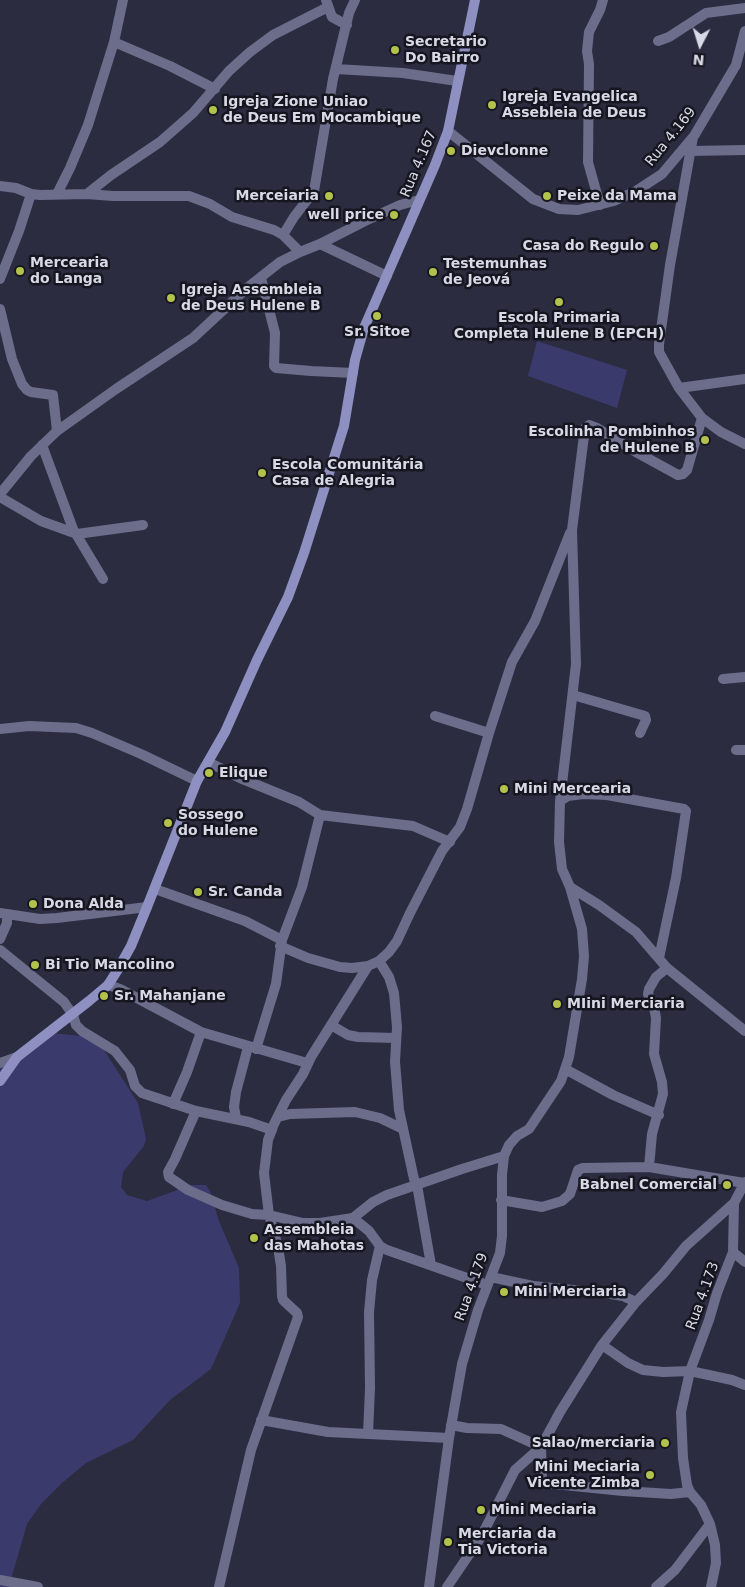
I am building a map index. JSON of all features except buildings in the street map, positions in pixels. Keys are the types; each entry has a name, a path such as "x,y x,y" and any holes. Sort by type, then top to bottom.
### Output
{"street":[{"path":"57,194 88,125 114,42 123,0"},
{"path":"283,235 314,191 336,69 355,0"},
{"name":"Rua 4.167","path":"0,1081 17,1057 73,1015 108,984 117,971 131,946 155,889 197,781 226,732 257,660 293,585 344,426 364,328 448,131 475,0"},
{"path":"600,205 588,162 589,73 587,51 589,32 603,0"},
{"path":"87,194 111,175 160,142 193,113 229,71 273,35 327,4 332,17 347,25"},
{"path":"658,41 669,37 706,13 745,8"},
{"name":"Rua 4.169","path":"448,131 533,199 559,209 578,210 600,205 636,191 662,174 694,136 736,65 745,31"},
{"path":"114,42 215,88"},
{"path":"736,65 745,72"},
{"path":"336,69 403,73 458,82"},
{"path":"694,136 670,265 659,352 679,388 702,418 721,432 745,444"},
{"path":"691,151 745,150"},
{"path":"0,186 16,188 31,194 189,196 210,204 232,217 274,230 283,235 300,252"},
{"path":"0,279 31,194"},
{"path":"143,525 77,534 41,521 0,495 42,445 57,431 193,338 280,262 400,205 419,200"},
{"path":"320,244 386,276"},
{"path":"261,278 275,333 274,366 276,368 354,373"},
{"path":"0,309 12,359 22,384 26,390 31,392 52,395 57,431"},
{"path":"679,388 745,379"},
{"path":"196,1111 168,1174 177,1183 216,1202 252,1214 320,1223 353,1218 380,1198 504,1156 509,1145 517,1136 529,1129 560,1081 569,1058 584,956 582,929 560,859 560,801 576,664 572,530 586,426 589,425 597,428 678,475 683,474 687,470 702,418"},
{"path":"42,445 72,529 77,534 103,579"},
{"path":"155,889 246,921 308,958 340,967 352,968 368,966 379,961 397,941 442,851 460,826 467,809 512,662 535,621 572,530"},
{"path":"723,679 745,677"},
{"path":"573,695 645,716 646,720 640,733"},
{"path":"434,716 489,733"},
{"path":"0,729 29,726 76,728 141,754 197,781"},
{"path":"208,762 240,778 299,802 320,815 413,826 450,842"},
{"path":"560,801 568,796 583,794 607,795 684,809 686,811 676,878 659,958"},
{"path":"236,1118 234,1107 236,1092 276,984 281,943 302,887 320,815"},
{"path":"570,887 636,932 668,968 745,1031"},
{"path":"0,940 7,923 4,914 40,919 147,907"},
{"path":"0,950 64,1002 73,1015 76,1025 82,1031 115,1051 130,1070 138,1090 196,1111 236,1118 272,1130"},
{"path":"379,961 389,977 394,993 399,1110 414,1179 417,1185 431,1265"},
{"path":"220,1587 251,1450 298,1317 297,1312 283,1300 278,1247 269,1215 264,1173 268,1140 286,1100 304,1074 307,1063 368,966"},
{"path":"649,1167 652,1134 663,1094 662,1082 654,1054 656,1018 654,1007 648,994 651,983 668,968"},
{"path":"108,984 201,1032 307,1063"},
{"path":"331,1026 348,1035 396,1038"},
{"path":"173,1104 201,1032"},
{"path":"0,1063 17,1057"},
{"path":"565,1069 613,1095 658,1115"},
{"path":"278,1117 290,1114 355,1112 380,1118 403,1130"},
{"name":"Rua 4.179","path":"429,1587 449,1438 462,1364 478,1310 498,1258 501,1243 504,1156"},
{"path":"501,1200 528,1205 551,1205 562,1201 570,1194 580,1168 649,1167 744,1187"},
{"name":"Rua 4.173","path":"690,1492 683,1458 680,1420 682,1404 690,1371 733,1252 734,1203 744,1187"},
{"path":"447,1587 481,1537 514,1470 541,1447 560,1412 602,1345 636,1302 686,1246 734,1203"},
{"path":"353,1218 369,1231 380,1246 394,1253 431,1265 489,1281 604,1293 623,1296 636,1302"},
{"path":"368,1434 370,1388 369,1312 372,1280 380,1246"},
{"path":"733,1252 745,1262"},
{"path":"602,1345 628,1363 643,1370 663,1372 690,1371 732,1380 745,1385"},
{"path":"261,1420 309,1429 449,1438"},
{"path":"451,1425 467,1428 501,1429 541,1447"},
{"path":"541,1447 542,1480 544,1482 623,1492 671,1494 690,1492 701,1505 710,1524 715,1545 716,1563 711,1587"},
{"path":"656,1587 675,1570 710,1524"},
{"path":"0,1580 38,1587"}],"shaded area":[{"path":"537,341 627,370 617,408 528,376"},
{"path":"52,1033 91,1037 104,1050 138,1103 146,1139 144,1146 123,1172 121,1187 127,1195 147,1201 191,1185 206,1185 210,1191 219,1221 239,1268 240,1303 211,1369 170,1400 133,1440 86,1463 41,1504 27,1524 12,1576 11,1587 0,1587 0,1069"}],"place":[{"name":"Secretario Do Bairro","path":"395,50"},
{"name":"Igreja Evangelica Assebleia de Deus","path":"492,105"},
{"name":"Igreja Zione Uniao de Deus Em Mocambique","path":"213,110"},
{"name":"Dievclonne","path":"451,151"},
{"name":"Merceiaria","path":"329,196"},
{"name":"Peixe da Mama","path":"547,196"},
{"name":"well price","path":"394,215"},
{"name":"Casa do Regulo","path":"654,246"},
{"name":"Mercearia do Langa","path":"20,271"},
{"name":"Testemunhas de Jeová","path":"433,272"},
{"name":"Igreja Assembleia de Deus Hulene B","path":"171,298"},
{"name":"Escola Primaria Completa Hulene B (EPCH)","path":"559,302"},
{"name":"Sr. Sitoe","path":"377,316"},
{"name":"Escolinha Pombinhos de Hulene B","path":"705,440"},
{"name":"Escola Comunitária Casa de Alegria","path":"262,473"},
{"name":"Elique","path":"209,773"},
{"name":"Mini Mercearia","path":"504,789"},
{"name":"Sossego do Hulene","path":"168,823"},
{"name":"Sr. Canda","path":"198,892"},
{"name":"Dona Alda","path":"33,904"},
{"name":"Bi Tio Mancolino","path":"35,965"},
{"name":"Sr. Mahanjane","path":"104,996"},
{"name":"MIini Merciaria","path":"557,1004"},
{"name":"Babnel Comercial","path":"727,1185"},
{"name":"Assembleia das Mahotas","path":"254,1238"},
{"name":"Mini Merciaria","path":"504,1292"},
{"name":"Salao/merciaria","path":"665,1443"},
{"name":"Mini Meciaria Vicente Zimba","path":"650,1475"},
{"name":"Mini Meciaria","path":"481,1510"},
{"name":"Merciaria da Tia Victoria","path":"448,1542"}]}
